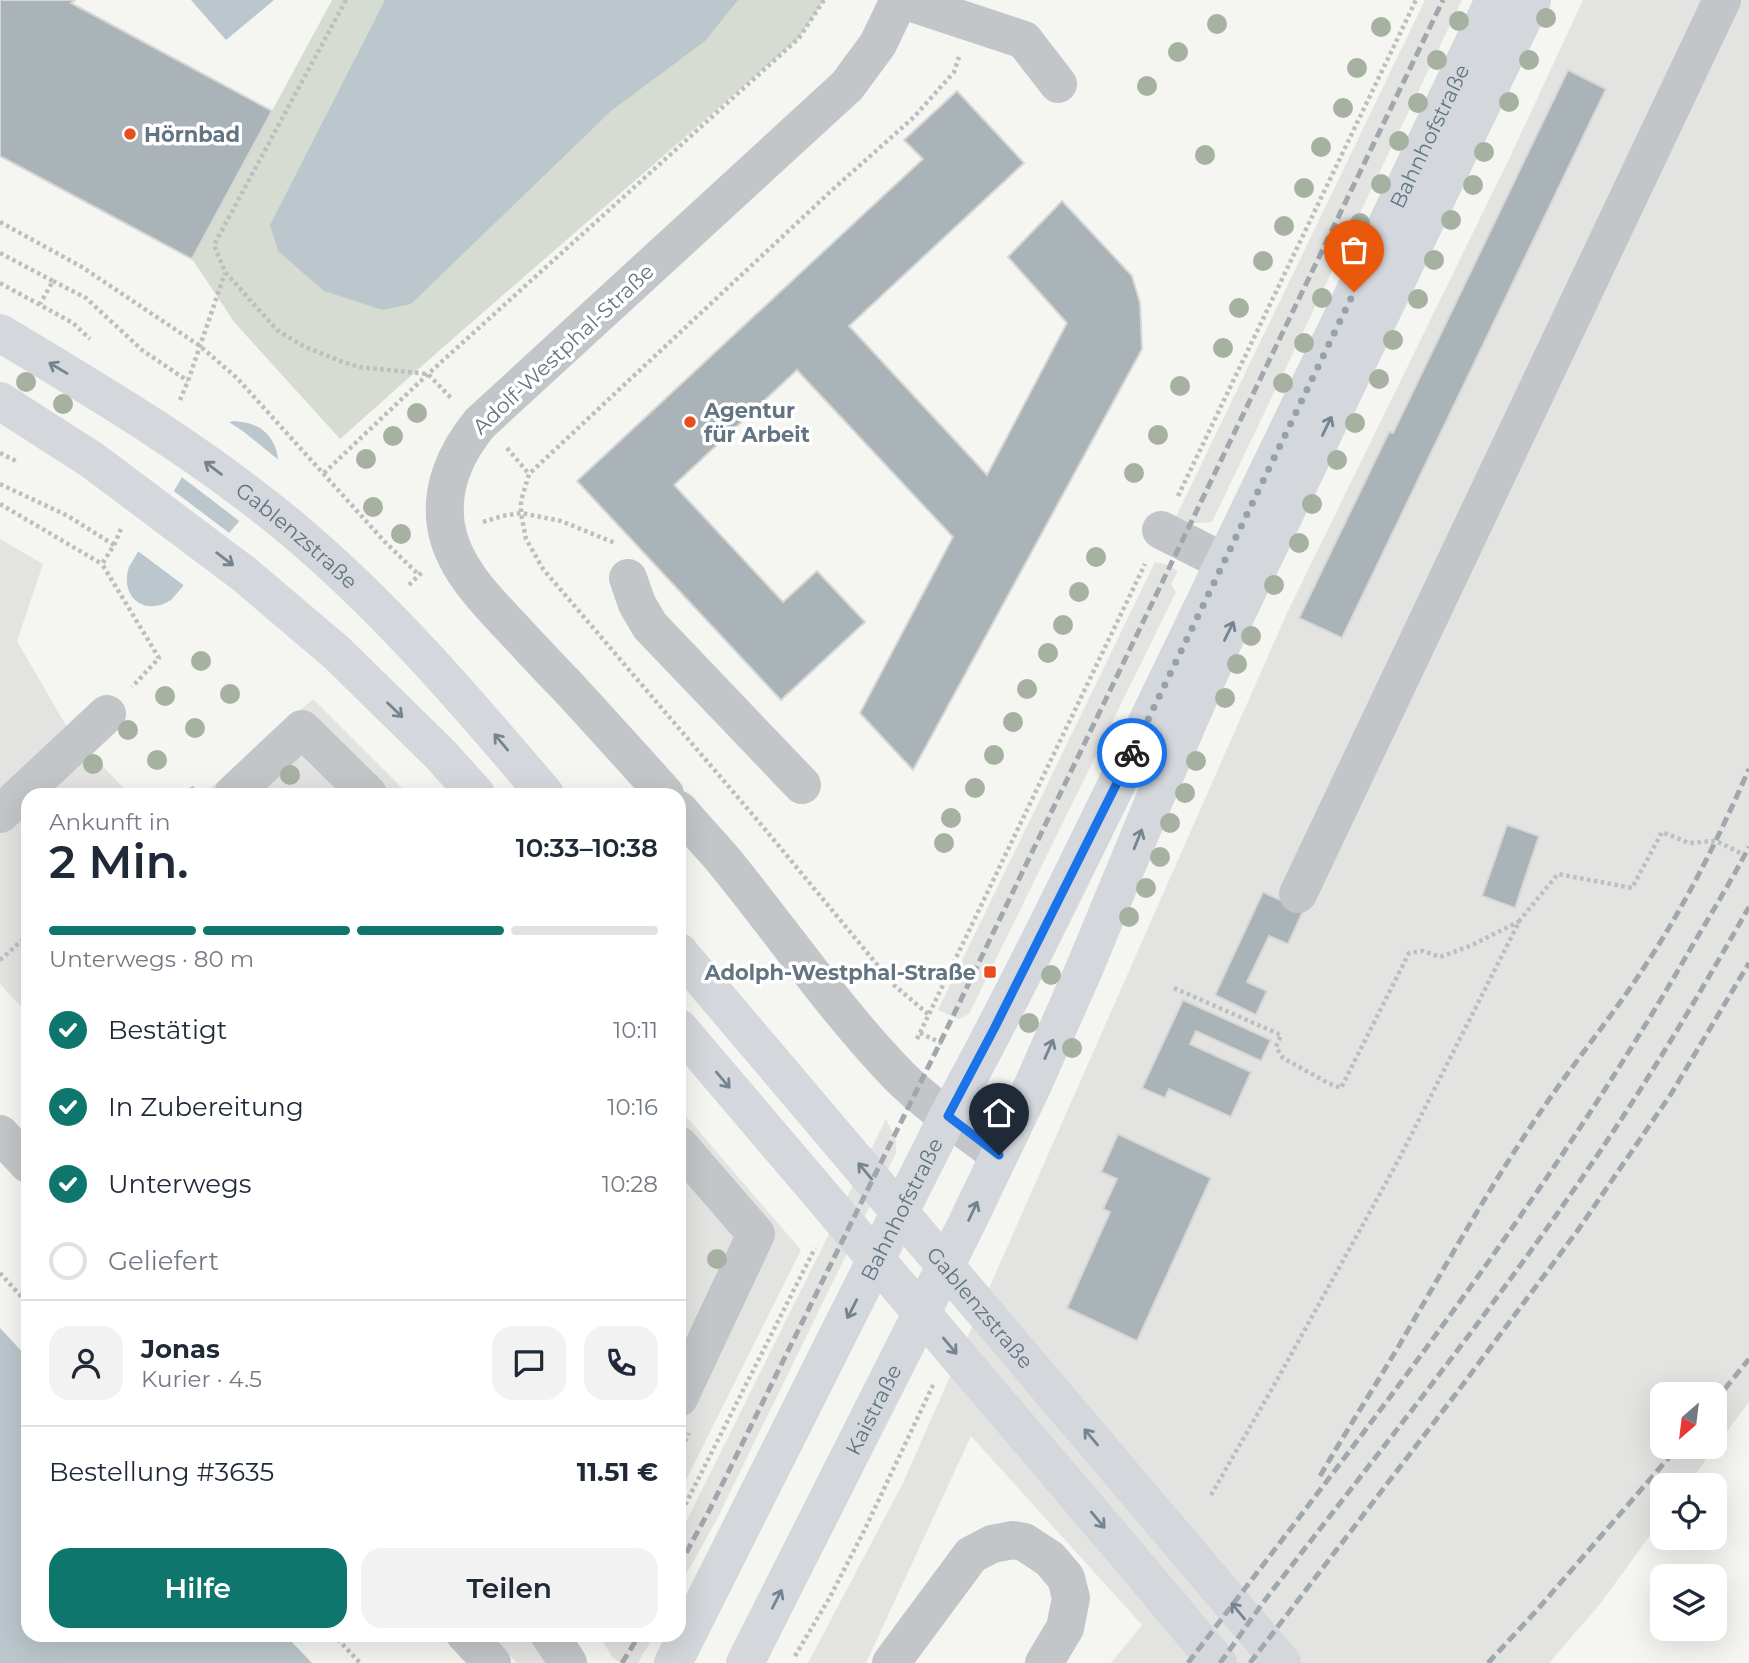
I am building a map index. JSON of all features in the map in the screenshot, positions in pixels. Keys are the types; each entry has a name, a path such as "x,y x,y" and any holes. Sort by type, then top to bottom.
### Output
{"main road":[{"name":"Bahnhofstraße","path":"686,1637 1062,894 1494,0"},
{"name":"Bahnhofstraße","path":"999,1155 1080,979 1224,640 1532,0"},
{"name":"Gablenzstraße","path":"0,333 116,402 189,451 290,527 370,600 477,715 540,788"},
{"path":"0,401 92,460 244,574 337,653 440,754 470,788"},
{"name":"Gablenzstraße","path":"686,960 1282,1663"},
{"path":"686,1036 1218,1663"},
{"name":"Kaistraße","path":"745,1663 966,1226 999,1155"},
{"name":"Bahnhofstraße","path":"673,1663 684,1642"}],"street":[{"path":"901,0 1024,40 1058,84"},
{"name":"Adolf-Westphal-Straße","path":"660,788 479,591 455,554 446,528 449,478 469,436 480,423 847,86 878,44 901,0"},
{"path":"1298,894 1722,0"},
{"path":"1161,530 1224,562"},
{"path":"628,578 637,604 650,626 802,785"},
{"path":"28,788 107,714"},
{"path":"219,786 302,729 362,788"},
{"path":"0,814 21,794"},
{"path":"686,818 724,861 803,964 869,1043 916,1092 999,1155"},
{"path":"0,1134 21,1156"},
{"path":"686,1153 756,1234 686,1383"},
{"path":"891,1663 971,1555 992,1544 1013,1539 1024,1542 1050,1559 1066,1578 1071,1598 1065,1628 1044,1663"},
{"path":"472,1642 492,1663"},
{"path":"554,1642 568,1663"}],"path":[{"path":"346,0 214,245 225,272 276,330 320,354 360,367 428,374 462,409 502,441 529,474"},
{"path":"324,473 428,374 799,38 824,0"},
{"path":"900,1076 1416,0"},
{"path":"928,1014 894,985 543,569 526,539 521,501 529,474 831,191 914,117 954,72 973,22"},
{"path":"0,222 82,267 200,346 237,378 385,542 419,575 409,585"},
{"path":"0,253 86,298 142,349 188,381"},
{"path":"40,304 53,281"},
{"path":"0,484 68,516 114,545"},
{"path":"0,504 102,564"},
{"path":"1211,1495 1278,1380 1398,1161 1521,920 1558,874 1632,888 1662,832 1689,843 1716,841 1749,857"},
{"path":"1174,988 1281,1035 1276,1047 1283,1058 1341,1088 1409,953 1423,951 1440,957 1470,946 1521,920"},
{"path":"0,960 21,941"},
{"path":"686,1503 816,1246"},
{"path":"0,1273 21,1296"},
{"path":"340,1642 360,1663"}],"shaded area":[{"path":"191,0 274,0 226,40"},
{"path":"332,0 824,0 799,38 340,439 235,323 192,259"},
{"path":"385,0 738,0 705,41 611,111 411,304 383,310 324,291 278,251 270,225"},
{"path":"1425,0 1462,0 1212,522 1179,524 1174,521"},
{"path":"1583,0 1749,0 1749,1402 1727,1431 1727,1382 1650,1382 1650,1460 1706,1460 1696,1473 1650,1473 1650,1535 1600,1604 1549,1663 1111,1663 1142,1625 971,1436 866,1663 808,1663 903,1483 1287,613 1510,157"},
{"path":"234,421 256,426 270,437 278,461 268,488 171,600 152,606 136,601 128,587 129,567 204,440 222,424"},
{"path":"0,539 43,564 17,641 68,729 123,788 21,788 21,1006 0,984"},
{"path":"1155,562 1178,571 1171,584 1176,592 969,1014 959,1019 938,1010"},
{"path":"313,699 402,788 211,788"},
{"path":"686,1116 801,1250 686,1480"},
{"path":"886,1119 896,1139 896,1153 716,1521 686,1575 686,1522"},
{"path":"0,1328 21,1350 21,1642 292,1642 312,1663 0,1663"},
{"path":"498,1642 568,1642 546,1663 517,1663"},
{"path":"603,1642 650,1642 638,1663 621,1663 613,1658"}],"pier":[{"path":"226,420 281,462 278,479 271,490 242,523 179,475 201,438 210,428"},
{"path":"171,489 232,535 186,587 135,549"}],"building":[{"name":"Hörnbad","path":"0,0 75,0 71,3 272,111 192,259 0,156"},
{"path":"1568,70 1606,89 1342,638 1299,618 1389,432 1393,433"},
{"name":"Agentur für Arbeit","path":"957,91 1024,163 849,326 987,475 1067,323 1008,257 1062,201 1132,276 1140,303 1142,349 913,770 860,713 953,537 797,370 674,485 783,602 817,571 865,622 781,700 577,481 923,159 904,140"},
{"path":"1507,825 1539,836 1515,908 1482,896"},
{"path":"1263,892 1303,911 1288,944 1269,936 1247,982 1267,991 1256,1015 1215,995"},
{"path":"1183,1000 1271,1040 1261,1061 1196,1031 1190,1044 1251,1072 1231,1117 1169,1089 1165,1098 1142,1088"},
{"path":"1118,1134 1211,1178 1137,1341 1067,1308 1110,1212 1103,1209 1117,1179 1101,1172"}],"railway":[{"path":"686,1553 940,1043 1443,0"},
{"path":"1320,1476 1513,1153 1660,943 1701,870 1749,769"},
{"path":"1188,1663 1386,1402 1514,1225 1635,1042 1749,847"},
{"path":"1220,1663 1550,1225 1650,1074 1749,907"},
{"path":"1250,1663 1578,1230 1671,1094 1749,963"},
{"path":"1727,1386 1749,1359"},
{"path":"1488,1663 1667,1460"},
{"path":"622,1663 635,1642"}],"way so far":[{"path":"1132,753 1354,292"}],"place":[{"name":"Hörnbad","path":"130,134"},
{"name":"Agentur für Arbeit","path":"690,422"},
{"name":"Adolph-Westphal-Straße","path":"990,972"}],"route":[{"path":"999,1155 948,1116 1132,753"}]}
